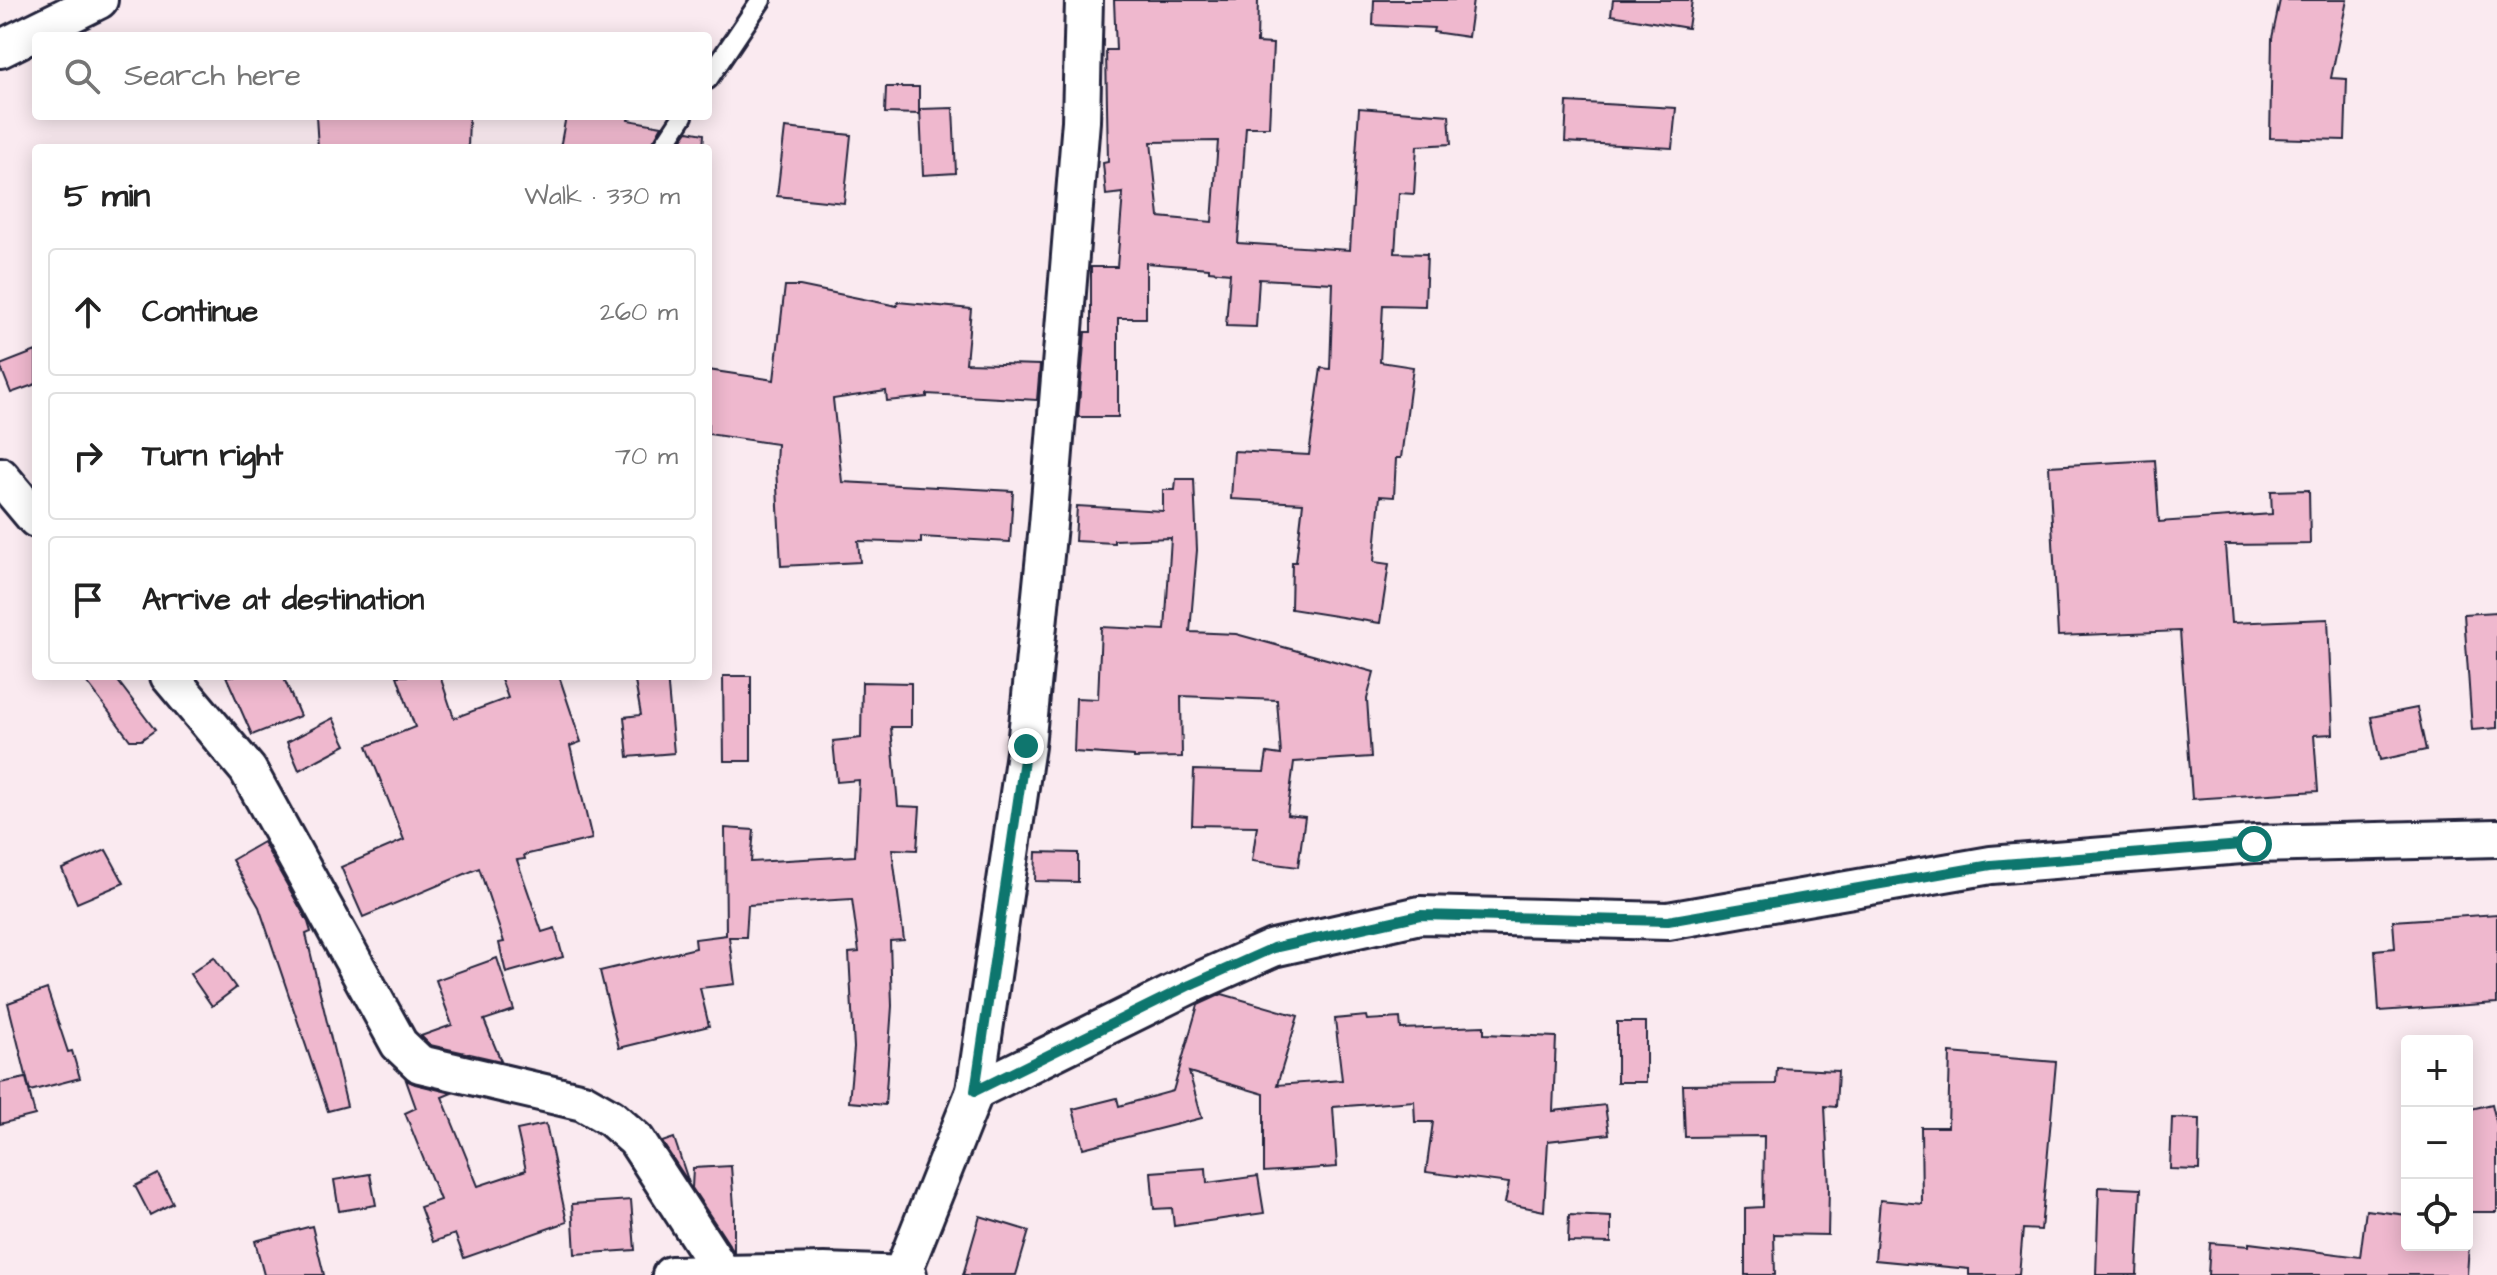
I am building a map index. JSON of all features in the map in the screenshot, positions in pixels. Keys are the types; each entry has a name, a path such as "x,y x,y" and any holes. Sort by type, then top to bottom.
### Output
{"street":[{"path":"34,32 99,0"},
{"path":"671,1275 905,1274 975,1091 1026,746 1048,525 1081,121 1084,0"},
{"path":"0,49 32,33"},
{"path":"0,476 32,514"},
{"path":"172,680 248,770 399,1044 420,1064 583,1102 611,1118 636,1140 723,1274"},
{"path":"975,1091 1190,985 1273,948 1420,915 1668,921 1991,865 2254,844 2497,838"}],"lane":[{"path":"712,73 761,0"},
{"path":"665,144 680,120"}],"building":[{"path":"1114,0 1258,0 1257,43 1273,44 1269,127 1246,127 1238,243 1350,250 1359,108 1449,115 1451,144 1417,146 1414,194 1399,193 1395,253 1427,254 1425,306 1383,305 1380,362 1413,367 1401,458 1396,458 1394,497 1380,496 1374,562 1389,564 1380,623 1291,609 1292,562 1296,562 1303,503 1231,499 1234,451 1309,455 1321,368 1330,369 1333,283 1259,279 1256,327 1226,326 1230,273 1209,271 1209,268 1146,263 1146,318 1118,318 1118,417 1078,417 1085,332 1091,332 1091,267 1117,267 1123,193 1106,195 1103,163 1108,162 1106,50 1116,50","holes":["1218,141 1212,222 1159,217 1151,142"]},
{"path":"1374,0 1473,0 1468,37 1433,32 1434,28 1373,25"},
{"path":"1613,0 1692,0 1688,28 1611,15"},
{"path":"2280,0 2347,0 2331,78 2347,79 2345,140 2270,138 2272,38"},
{"path":"886,87 919,87 919,114 885,113"},
{"path":"1567,102 1676,108 1672,148 1565,142"},
{"path":"953,108 956,173 923,175 920,109"},
{"path":"316,120 469,120 468,144 318,144"},
{"path":"565,120 628,120 662,126 652,144 561,144"},
{"path":"785,128 851,135 844,203 777,196"},
{"path":"688,131 704,134 703,144 679,144"},
{"path":"785,286 800,286 897,306 898,302 971,309 966,363 1040,365 1037,400 927,394 927,397 887,401 886,391 833,399 842,482 1013,491 1010,542 921,537 921,543 858,541 860,562 781,566 777,444 712,435 712,371 774,380"},
{"path":"32,353 32,385 11,393 0,365"},
{"path":"2155,460 2159,522 2272,514 2271,491 2309,490 2310,544 2225,545 2231,623 2328,619 2333,734 2314,735 2318,791 2192,799 2180,631 2058,636 2049,466"},
{"path":"1176,479 1194,479 1197,550 1190,632 1236,634 1374,672 1367,699 1371,757 1294,762 1287,815 1305,817 1298,867 1252,861 1257,826 1192,825 1194,770 1264,772 1267,753 1281,755 1277,700 1181,696 1182,757 1134,758 1074,752 1076,698 1098,699 1101,627 1165,630 1171,538 1114,540 1114,543 1075,541 1077,506 1163,511 1163,490 1175,490"},
{"path":"2497,612 2497,728 2472,730 2464,614"},
{"path":"723,676 751,676 751,761 724,761"},
{"path":"85,680 117,680 155,730 141,740 130,740"},
{"path":"228,680 285,680 300,716 252,735"},
{"path":"398,680 441,680 454,718 508,698 501,680 560,680 581,742 570,746 592,839 524,855 525,859 517,860 542,932 555,928 563,957 506,973 499,943 504,942 479,868 363,917 341,867 404,840 367,746 415,727"},
{"path":"635,680 667,680 674,753 628,757 624,717 641,715"},
{"path":"862,682 911,683 911,727 891,727 898,806 920,807 917,850 892,849 904,940 890,941 892,1006 885,1105 849,1102 854,1048 849,953 859,952 852,899 748,905 746,937 729,937 735,984 700,988 709,1026 619,1048 600,971 696,948 695,939 726,935 725,828 754,830 751,862 855,856 859,780 837,782 833,741 861,738"},
{"path":"2417,708 2426,750 2380,760 2371,717"},
{"path":"333,718 346,745 299,770 287,742"},
{"path":"263,842 308,922 311,932 306,934 347,1106 328,1111 259,907 232,860"},
{"path":"106,850 124,883 77,903 62,869"},
{"path":"1036,852 1078,853 1078,882 1035,881"},
{"path":"2497,914 2497,1003 2379,1011 2375,950 2395,948 2393,921"},
{"path":"214,957 236,988 212,1006 190,974"},
{"path":"497,958 514,1010 484,1020 501,1061 430,1045 421,1036 452,1025 436,980"},
{"path":"47,989 80,1078 30,1091 8,1003"},
{"path":"1222,994 1298,1016 1277,1085 1342,1080 1335,1019 1366,1016 1367,1020 1400,1018 1401,1029 1484,1026 1484,1034 1556,1037 1553,1111 1605,1105 1609,1134 1548,1141 1544,1211 1505,1203 1509,1183 1426,1172 1433,1122 1415,1122 1414,1101 1333,1107 1337,1167 1264,1172 1264,1094 1189,1072 1202,1118 1083,1148 1073,1109 1117,1098 1119,1106 1173,1091 1198,1005"},
{"path":"1617,1022 1646,1022 1646,1082 1617,1082"},
{"path":"1950,1053 2056,1062 2041,1230 2023,1229 2019,1275 1969,1275 1969,1269 1875,1260 1880,1200 1922,1204 1921,1127 1948,1127"},
{"path":"1777,1068 1838,1071 1836,1107 1825,1106 1828,1235 1774,1234 1775,1275 1745,1275 1745,1208 1763,1207 1764,1136 1685,1137 1683,1085 1776,1084"},
{"path":"26,1078 35,1115 0,1124 0,1083"},
{"path":"406,1080 452,1093 442,1097 478,1186 526,1170 517,1130 546,1124 567,1222 464,1258 455,1234 433,1242 420,1207 440,1200 405,1113 416,1108"},
{"path":"2492,1104 2497,1125 2497,1212 2473,1212 2473,1109"},
{"path":"2172,1118 2200,1119 2199,1170 2170,1169"},
{"path":"674,1138 689,1183 662,1142"},
{"path":"731,1166 734,1252 692,1188 693,1168"},
{"path":"1206,1168 1207,1183 1258,1176 1264,1213 1174,1226 1172,1208 1154,1209 1151,1172"},
{"path":"158,1174 173,1203 150,1215 135,1186"},
{"path":"370,1174 376,1205 339,1211 334,1180"},
{"path":"2099,1187 2141,1189 2137,1275 2096,1275"},
{"path":"631,1200 635,1250 575,1254 572,1204"},
{"path":"2366,1210 2401,1214 2401,1251 2469,1251 2467,1275 2208,1275 2210,1243 2249,1246 2249,1243 2360,1257"},
{"path":"1569,1215 1611,1217 1611,1243 1568,1242"},
{"path":"980,1216 1029,1231 1016,1275 963,1275"},
{"path":"312,1226 324,1275 264,1275 255,1241"}],"route":[{"path":"1026,746 975,1091 1190,985 1273,948 1420,915 1668,921 1991,865 2254,844"}]}
